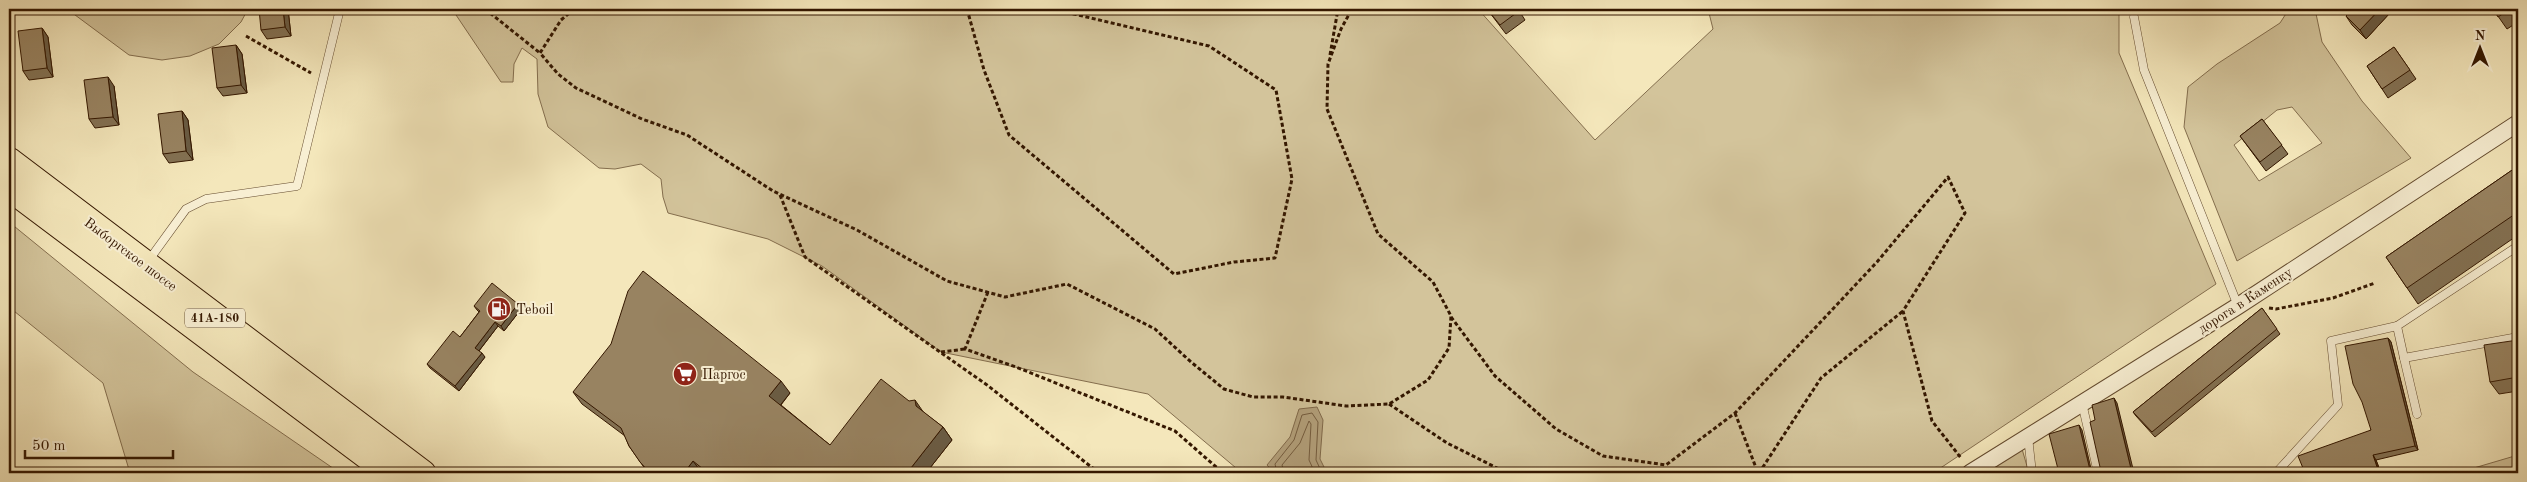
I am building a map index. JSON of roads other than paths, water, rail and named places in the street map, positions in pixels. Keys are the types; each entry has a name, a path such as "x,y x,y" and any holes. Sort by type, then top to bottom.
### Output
{"main road":[{"name":"Выборгское шоссе","path":"9,160 145,265 423,473"},
{"name":"Выборгское шоссе","path":"9,188 389,473"}],"street":[{"name":"дорога в Каменку","path":"1971,473 2238,306 2518,123"}],"lane":[{"path":"145,265 186,209 206,199 297,186 340,9"},
{"path":"2134,17 2144,70 2238,306"},
{"path":"2276,473 2338,405 2330,341 2397,326 2518,246"},
{"path":"2397,326 2417,414"},
{"path":"2404,358 2518,337"},
{"path":"2082,403 2098,473"},
{"path":"2028,437 2032,473"}],"water":[{"path":"1317,407 1323,420 1320,459 1327,473 1274,473 1267,465 1290,437 1299,409"}],"place":[{"name":"Teboil","path":"499,309"},
{"name":"Паргос","path":"685,374"}]}
